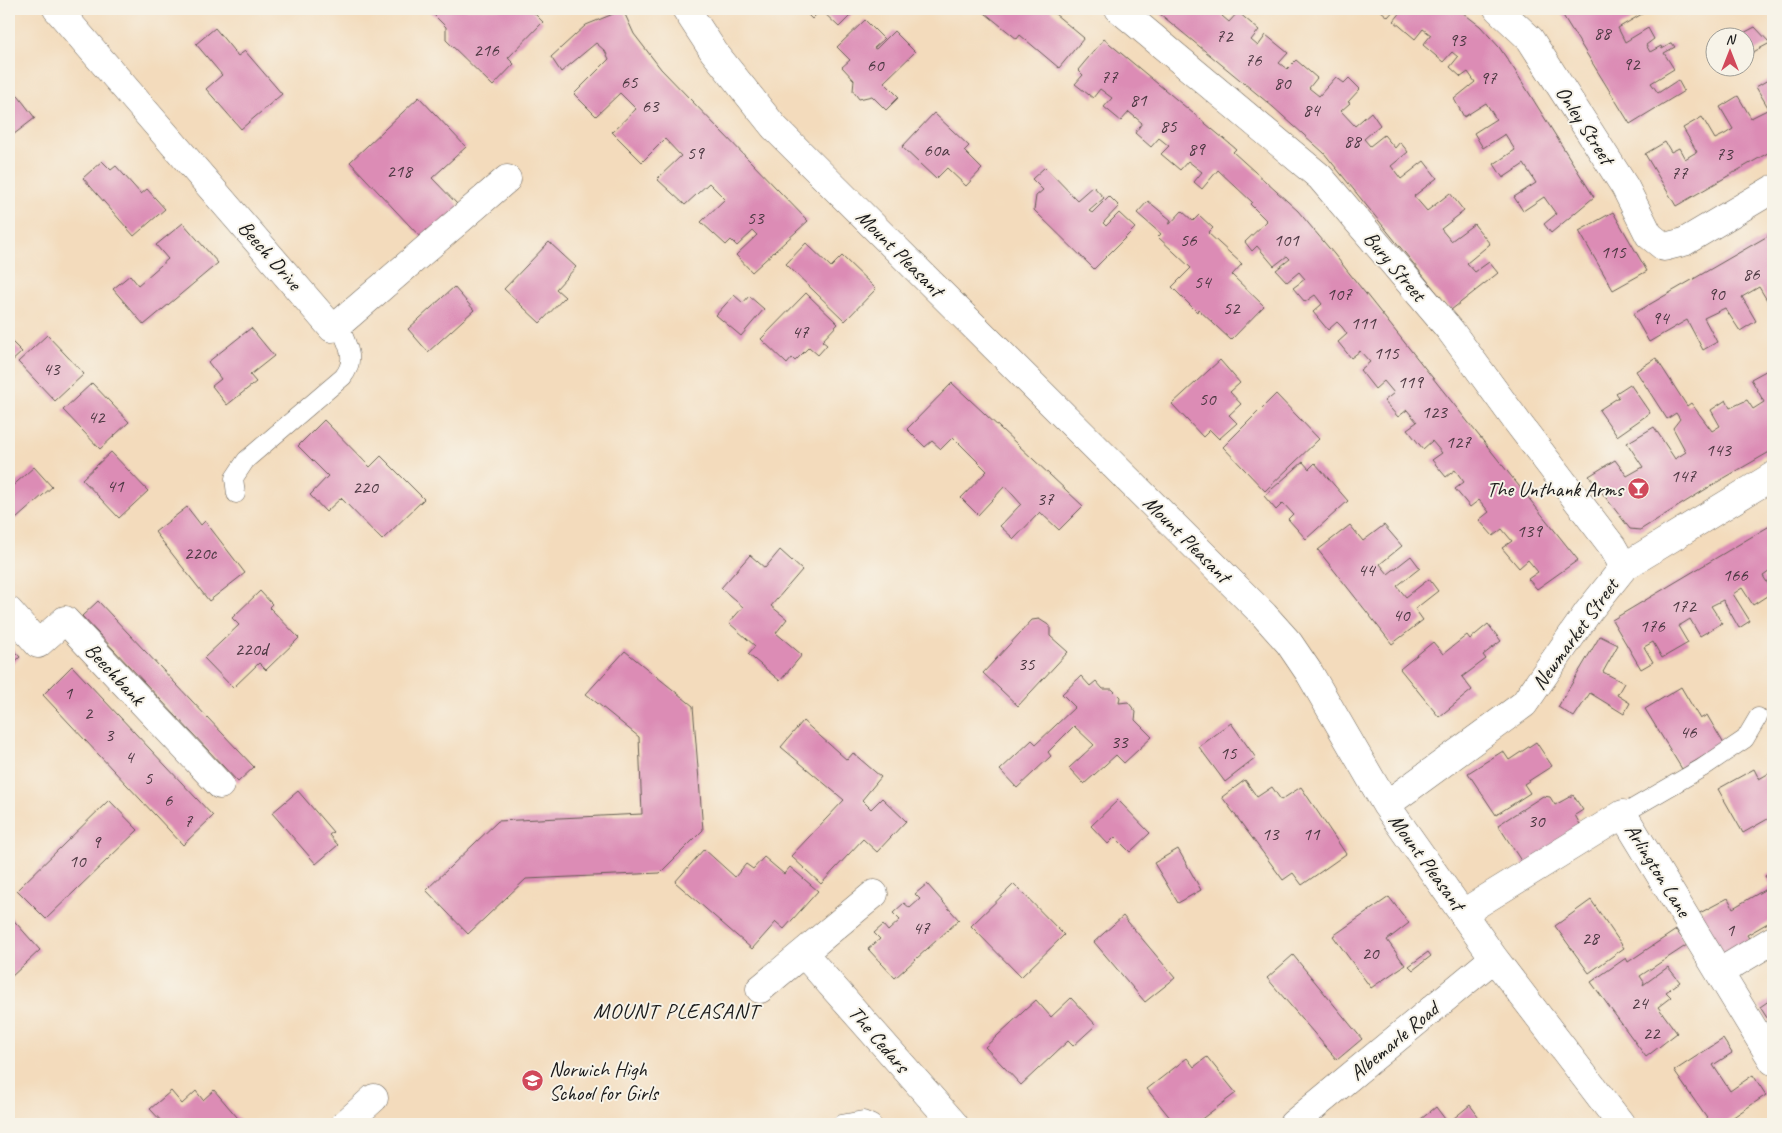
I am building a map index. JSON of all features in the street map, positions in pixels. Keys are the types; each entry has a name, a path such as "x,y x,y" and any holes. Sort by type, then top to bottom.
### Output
{"street":[{"name":"Beech Drive","path":"57,9 332,328 339,324"},
{"name":"Mount Pleasant","path":"686,9 714,52 774,127 1264,615 1289,643 1310,674 1386,805 1494,958 1621,1124"},
{"name":"Bury Street","path":"1119,9 1320,177 1450,330 1612,546 1624,567"},
{"name":"Onley Street","path":"1498,9 1530,39 1625,188 1649,235 1664,247 1684,242 1773,189"},
{"path":"339,324 508,179"},
{"name":"Newmarket Street","path":"1386,805 1524,704 1588,612 1624,567 1773,476"},
{"name":"Beechbank","path":"9,611 38,644 65,620 220,785"},
{"name":"Arlington Lane","path":"1464,913 1623,814 1773,1061"},
{"path":"760,990 874,894"},
{"path":"1720,972 1773,940"},
{"name":"The Cedars","path":"804,954 954,1124"},
{"name":"Albemarle Road","path":"1293,1124 1494,958"},
{"path":"345,1124 374,1098"}],"lane":[{"path":"236,494 234,478 246,460 343,377 350,368 351,356 339,324"},
{"path":"1623,814 1702,768 1745,739 1758,717"},
{"path":"841,1124 863,1120 872,1124"}],"building":[{"path":"432,9 530,9 543,22 508,58 514,64 493,86 446,40 446,27 430,11"},
{"path":"802,9 857,9 839,27 821,10 812,19"},
{"path":"980,9 1049,9 1084,38 1059,68 1020,35 1017,39"},
{"path":"1154,9 1227,9 1222,16 1229,22 1238,12 1259,30 1251,40 1258,46 1266,35 1288,53 1279,63 1287,69 1296,60 1317,78 1309,88 1319,96 1336,77 1344,83 1349,78 1360,89 1348,102 1350,103 1341,111 1355,126 1371,112 1380,125 1364,139 1370,146 1384,135 1395,148 1400,142 1408,152 1391,166 1401,179 1424,161 1437,178 1414,196 1427,211 1450,193 1464,211 1441,229 1451,241 1474,224 1490,244 1467,263 1475,272 1489,262 1498,273 1451,310 1324,153 1273,107"},
{"path":"1379,9 1395,9 1388,17"},
{"path":"1399,9 1458,9 1480,26 1499,47 1514,69 1594,197 1551,233 1544,224 1556,214 1544,197 1523,211 1514,197 1536,183 1524,164 1503,178 1494,164 1515,150 1505,134 1483,148 1474,133 1496,119 1486,103 1464,117 1454,99 1475,82 1468,72 1461,77 1450,67 1458,57 1452,52 1443,62 1423,45 1431,35 1423,29 1415,39 1394,21 1402,11"},
{"path":"1559,9 1646,9 1647,11 1618,28 1625,42 1648,28 1654,39 1646,45 1650,52 1661,46 1662,49 1672,43 1675,47 1664,53 1674,69 1651,83 1658,93 1678,80 1684,91 1630,124"},
{"path":"623,10 634,34 661,69 808,221 752,272 736,255 757,235 753,231 737,246 731,240 726,245 701,222 725,199 709,183 685,205 657,179 681,156 665,139 642,162 612,132 636,109 620,93 596,116 574,94 609,59 605,51 596,43 561,72 551,57 586,25"},
{"path":"865,20 884,39 874,48 876,49 894,31 915,52 884,82 899,97 886,110 872,96 859,99 853,91 854,80 842,67 850,60 837,47"},
{"path":"1755,27 1770,43 1754,52 1754,28"},
{"path":"215,28 238,56 245,51 282,94 241,129 206,89 222,75 196,44"},
{"path":"1104,39 1236,149 1233,152 1298,211 1578,560 1537,589 1528,579 1538,572 1528,560 1519,568 1502,548 1512,541 1502,529 1493,536 1479,520 1489,512 1479,500 1470,507 1455,489 1464,482 1455,470 1446,477 1432,460 1442,453 1432,441 1423,449 1407,429 1417,422 1407,410 1398,417 1384,401 1394,393 1384,381 1375,389 1360,370 1370,362 1360,351 1351,358 1338,342 1347,334 1342,327 1337,322 1328,330 1313,312 1322,304 1315,295 1305,302 1293,288 1305,279 1299,272 1287,282 1276,270 1290,259 1287,256 1274,266 1257,246 1252,251 1245,242 1267,221 1250,204 1252,202 1218,170 1202,189 1194,182 1202,172 1188,161 1180,170 1161,154 1169,146 1159,138 1151,147 1135,133 1142,123 1129,112 1121,121 1104,107 1112,98 1100,89 1093,98 1075,84 1083,75 1078,70"},
{"path":"1773,77 1773,150 1676,206 1645,154 1665,142 1671,152 1679,148 1685,159 1697,152 1683,128 1702,117 1715,139 1725,134 1733,129 1720,107 1738,96 1751,118 1769,109 1756,87"},
{"path":"9,84 35,118 9,138"},
{"path":"419,97 466,147 432,178 460,207 424,241 350,162"},
{"path":"934,113 969,146 964,151 982,169 966,186 947,168 936,179 902,147"},
{"path":"102,161 111,170 116,166 141,194 147,189 165,209 134,236 83,178"},
{"path":"1045,167 1077,200 1093,186 1104,198 1089,211 1092,213 1109,196 1119,206 1103,223 1106,226 1119,213 1135,228 1094,269 1034,210 1036,196 1043,190 1032,179"},
{"path":"1148,201 1171,220 1169,225 1182,211 1193,221 1199,215 1213,228 1208,233 1242,264 1232,275 1264,306 1231,340 1198,309 1197,312 1172,287 1191,268 1158,237 1161,234 1137,213"},
{"path":"1613,212 1647,271 1613,290 1579,231"},
{"path":"183,223 218,263 144,325 113,289 130,275 138,285 168,259 156,245"},
{"path":"1773,233 1773,310 1759,287 1742,297 1756,321 1740,331 1725,308 1704,318 1717,342 1703,350 1687,320 1649,342 1633,314"},
{"path":"549,242 576,267 556,289 565,297 540,323 504,289"},
{"path":"806,243 831,267 842,256 876,289 845,321 786,264"},
{"path":"454,287 474,310 428,352 408,329"},
{"path":"806,293 838,324 822,341 827,345 818,355 809,347 795,361 792,358 787,364 761,339"},
{"path":"734,295 743,303 749,296 764,309 741,336 716,315"},
{"path":"251,328 274,356 250,375 256,382 227,405 212,386 221,379 208,362"},
{"path":"47,335 84,374 55,401 18,362"},
{"path":"9,339 22,352 9,364"},
{"path":"1656,358 1687,406 1691,403 1712,431 1720,426 1711,410 1726,400 1730,408 1747,400 1753,409 1764,402 1751,379 1773,367 1773,450 1640,530 1630,529 1589,476 1615,460 1627,476 1643,467 1627,443 1654,427 1675,459 1686,452 1673,428 1680,419 1676,413 1667,419 1636,371"},
{"path":"1220,360 1240,383 1230,392 1241,404 1229,415 1237,423 1219,439 1210,430 1203,437 1172,404"},
{"path":"92,383 129,422 100,449 63,410"},
{"path":"952,383 1083,506 1059,530 1040,512 1014,539 1000,526 1021,504 1005,486 978,515 961,498 987,471 953,437 941,449 932,441 925,447 907,429"},
{"path":"1630,384 1650,413 1617,436 1599,410 1619,397 1616,393"},
{"path":"1276,394 1319,439 1265,491 1223,447"},
{"path":"324,420 370,467 381,456 424,499 382,540 341,498 326,512 310,495 328,476 298,446"},
{"path":"111,452 148,491 119,518 82,479"},
{"path":"1303,462 1309,469 1315,463 1348,501 1306,539 1288,519 1293,514 1283,503 1276,510 1264,496"},
{"path":"34,467 52,487 16,519 9,511 9,489"},
{"path":"187,507 201,525 205,521 245,573 209,601 155,532"},
{"path":"1773,524 1773,569 1763,576 1773,592 1753,605 1742,588 1733,594 1750,621 1739,628 1723,600 1711,606 1722,623 1700,636 1690,619 1678,626 1688,643 1662,658 1653,642 1644,647 1653,662 1641,669 1612,620"},
{"path":"1350,525 1363,541 1384,525 1402,546 1380,564 1388,574 1411,556 1420,568 1397,586 1406,597 1429,579 1438,591 1415,609 1423,620 1392,644 1318,550"},
{"path":"780,550 802,570 771,606 787,619 776,633 802,655 780,681 748,654 755,646 729,623 743,607 721,588 750,555 765,568"},
{"path":"260,591 272,604 269,607 299,638 266,670 259,663 233,688 204,658 239,625 232,618"},
{"path":"98,601 254,767 238,782 82,616"},
{"path":"1039,619 1050,626 1050,636 1068,652 1018,706 983,673 1032,620"},
{"path":"1488,624 1501,641 1483,655 1486,659 1462,677 1472,690 1439,717 1400,669 1433,642 1443,654 1467,635 1470,639"},
{"path":"1600,636 1618,645 1603,672 1624,683 1617,695 1630,703 1624,714 1590,693 1574,717 1558,707"},
{"path":"9,645 20,657 9,667"},
{"path":"625,651 693,706 703,830 660,873 526,879 468,934 426,890 498,821 642,814 639,737 586,694"},
{"path":"72,666 213,816 183,845 43,695"},
{"path":"1081,676 1090,686 1096,681 1103,689 1112,689 1120,697 1119,703 1128,702 1136,712 1135,720 1152,737 1124,763 1116,755 1084,784 1069,768 1094,745 1074,726 1048,752 1051,756 1017,788 1000,770 1032,740 1036,744 1075,707 1062,694"},
{"path":"1681,687 1700,719 1707,715 1724,744 1682,769 1645,709"},
{"path":"803,721 847,760 853,753 881,777 862,800 871,809 882,798 906,821 877,852 863,839 821,884 791,856 844,800 781,747"},
{"path":"1231,723 1256,758 1225,782 1199,747"},
{"path":"1536,742 1552,766 1524,784 1530,793 1496,815 1468,773 1503,751 1509,760"},
{"path":"1754,769 1759,779 1773,771 1773,816 1743,833 1718,789"},
{"path":"1245,780 1257,797 1272,787 1281,800 1301,787 1346,854 1302,885 1293,873 1283,880 1222,797"},
{"path":"298,791 333,832 329,835 338,845 316,864 272,813"},
{"path":"1573,795 1583,810 1575,815 1584,832 1525,867 1498,825 1543,796 1550,797 1555,805"},
{"path":"109,800 138,830 46,919 17,890"},
{"path":"1118,800 1150,833 1130,852 1115,837 1108,844 1091,826"},
{"path":"704,849 735,877 746,864 753,869 764,857 784,874 790,867 818,891 784,929 776,922 752,949 675,882"},
{"path":"1178,849 1201,890 1178,903 1154,863"},
{"path":"1773,872 1773,920 1747,935 1751,942 1720,959 1696,915 1728,898 1733,908 1771,886 1765,876"},
{"path":"927,884 959,920 895,978 868,949 880,939 874,933 883,925 888,931 900,920 893,913 904,903 910,908 920,899 915,894"},
{"path":"1014,884 1064,935 1021,977 971,926"},
{"path":"1389,897 1409,923 1387,940 1405,965 1371,988 1333,936"},
{"path":"1591,900 1624,948 1589,973 1555,926"},
{"path":"9,915 40,950 10,978 9,976"},
{"path":"1123,916 1175,978 1145,1002 1094,942"},
{"path":"1676,930 1687,945 1640,976 1644,982 1643,985 1668,967 1680,982 1666,992 1671,997 1658,1007 1677,1033 1646,1057 1591,982 1626,958 1628,962"},
{"path":"1428,952 1431,956 1413,970 1409,966"},
{"path":"1293,955 1362,1039 1337,1060 1267,978"},
{"path":"1071,998 1096,1025 1073,1046 1068,1041 1021,1085 985,1047 1036,1000 1051,1017"},
{"path":"1773,998 1773,1027 1760,1007"},
{"path":"1723,1039 1732,1053 1713,1065 1730,1091 1753,1075 1766,1095 1723,1124 1711,1124 1674,1071"},
{"path":"1207,1057 1236,1093 1195,1124 1175,1124 1147,1089 1187,1058 1194,1067"},
{"path":"214,1090 243,1124 164,1124 150,1109 171,1091 182,1104 196,1091 203,1100"},
{"path":"1470,1105 1484,1124 1416,1123 1436,1107 1448,1123"}],"place":[{"name":"The Unthank Arms","path":"1639,489"},
{"name":"Norwich High School for Girls","path":"533,1081"}],"district":[{"name":"MOUNT PLEASANT","path":"676,1010"}]}
